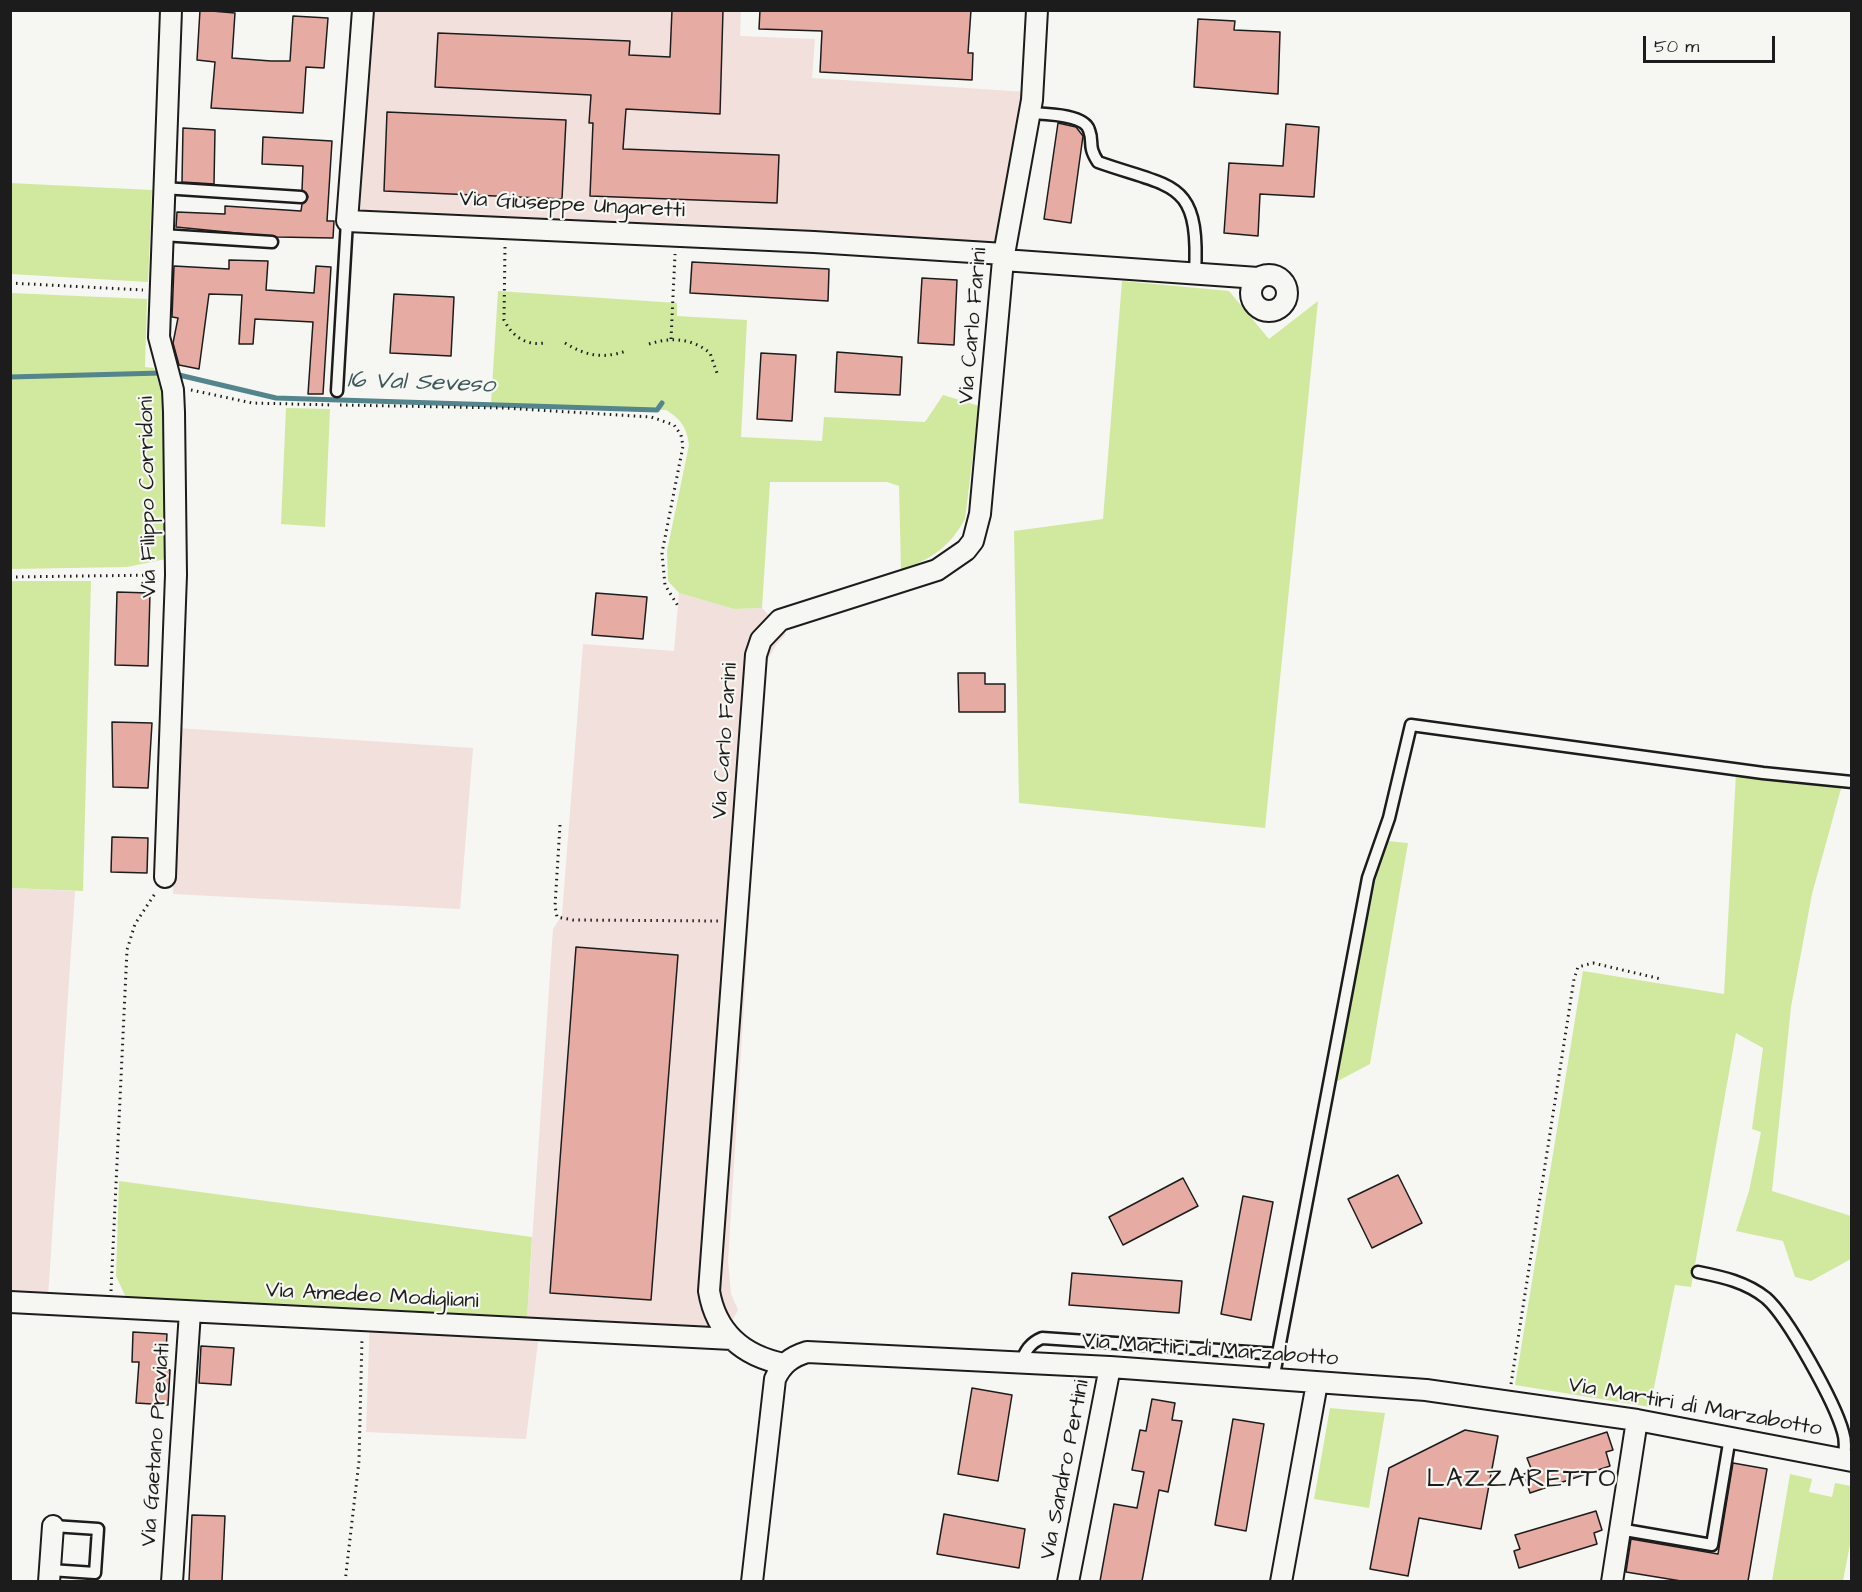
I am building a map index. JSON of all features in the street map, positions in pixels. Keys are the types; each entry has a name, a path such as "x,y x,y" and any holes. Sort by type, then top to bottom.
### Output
{"street":[{"name":"Via Filippo Corridoni","path":"165,877 176,575 173,390 159,344 171,10"},
{"path":"348,221 363,10"},
{"name":"Via Carlo Farini","path":"784,1364 753,1356 722,1328 712,1304 709,1275 756,655 761,640 780,620 937,570 960,557 973,541 983,491 1004,257 1035,74 1037,10"},
{"name":"Via Giuseppe Ungaretti","path":"348,221 676,236 1004,257 1217,276 1255,288"},
{"name":"Via Amedeo Modigliani","path":"10,1302 362,1322 732,1339"},
{"name":"Via Gaetano Previati","path":"172,1581 190,1312"},
{"name":"Via Martiri di Marzabotto","path":"784,1364 796,1355 824,1352 1110,1367 1426,1390 1636,1420 1848,1460"},
{"path":"752,1581 771,1394 774,1379 784,1364"},
{"name":"Via Sandro Pertini","path":"1068,1581 1110,1367"},
{"path":"1281,1581 1317,1383"},
{"path":"1612,1581 1636,1420"},
{"path":"50,1576 53,1526"}],"lane":[{"path":"1030,112 1071,117 1082,122 1089,129 1090,148 1098,162 1156,179 1180,193 1191,213 1196,234 1195,274"},
{"path":"164,188 301,197"},
{"path":"337,391 348,221"},
{"path":"162,235 272,242"},
{"path":"1273,1380 1368,878 1389,818 1410,725 1763,773 1851,782"},
{"path":"1698,1272 1734,1280 1750,1287 1767,1299 1785,1319 1839,1422 1848,1460"},
{"path":"1020,1363 1025,1350 1034,1341 1042,1338 1278,1353"},
{"path":"1619,1529 1712,1545 1730,1437"},
{"path":"50,1576 95,1573 98,1528 53,1526"}],"path":[{"path":"506,227 502,305 504,320 519,339 537,344 544,343"},
{"path":"671,339 676,236"},
{"path":"10,283 160,290"},
{"path":"649,344 671,339 688,341 706,349 713,356 717,373"},
{"path":"565,343 595,356 612,356 626,351"},
{"path":"173,390 181,388 265,404 504,408 666,420 674,425 681,435 684,446 662,553 665,585 678,606"},
{"path":"10,577 176,575"},
{"path":"560,825 555,906 557,917 562,920 737,921"},
{"path":"110,1307 127,950 135,924 165,877"},
{"path":"1508,1400 1574,979 1578,967 1593,963 1661,979"},
{"path":"345,1581 358,1461 362,1322"}],"shaded area":[{"path":"368,11 741,11 740,36 815,39 812,78 1027,92 1001,247 352,217"},
{"path":"679,593 734,609 762,608 786,634 776,645 768,660 764,680 728,1261 731,1294 738,1310 724,1335 540,1326 526,1439 366,1432 370,1316 527,1318 553,929 562,915 583,644 674,651"},
{"path":"178,728 473,748 460,909 173,894"},
{"path":"10,888 75,891 48,1297 11,1295"}],"green space":[{"path":"10,183 152,190 148,282 11,274"},
{"path":"1122,281 1229,291 1269,339 1318,301 1265,828 1019,803 1014,531 1103,519"},
{"path":"498,291 677,303 677,316 747,320 741,437 822,441 824,417 925,422 943,395 979,406 965,519 946,545 930,557 901,570 899,486 887,482 770,482 762,608 734,609 679,593 668,581 667,551 689,445 682,424 666,410 491,403"},
{"path":"11,293 147,299 145,367 154,368 165,404 166,559 127,567 11,569"},
{"path":"286,408 330,409 325,527 281,524"},
{"path":"11,581 91,581 83,891 11,888"},
{"path":"1736,773 1842,785 1812,894 1791,1007 1772,1191 1851,1216 1851,1259 1811,1281 1795,1277 1783,1241 1736,1231 1749,1191 1761,1132 1752,1129 1763,1048 1736,1033 1691,1287 1675,1285 1650,1407 1515,1385 1583,971 1724,994"},
{"path":"1388,841 1408,843 1370,1064 1336,1082 1376,878"},
{"path":"119,1181 532,1237 527,1318 355,1316 128,1302 116,1276"},
{"path":"1330,1408 1385,1413 1369,1508 1314,1499"},
{"path":"1790,1474 1812,1479 1809,1492 1832,1497 1835,1483 1851,1486 1851,1539 1843,1581 1772,1581"}],"building":[{"path":"200,10 235,13 232,58 271,61 290,61 293,16 328,18 324,68 306,67 303,113 211,108 215,62 197,60"},
{"path":"672,10 723,10 720,114 626,109 623,149 779,155 777,203 590,196 593,123 589,123 591,95 435,87 438,33 630,41 629,55 670,57"},
{"path":"760,10 971,10 968,53 973,53 972,80 820,72 822,31 759,29"},
{"path":"1198,19 1235,21 1234,30 1280,32 1278,94 1194,87"},
{"path":"387,112 566,120 562,199 384,191"},
{"path":"1058,123 1076,127 1083,136 1071,223 1044,219"},
{"path":"1286,124 1319,127 1314,197 1260,194 1258,236 1224,233 1229,163 1283,166"},
{"path":"183,128 215,130 214,184 182,182"},
{"path":"263,137 332,141 327,221 334,221 333,238 277,237 176,227 177,212 225,214 225,206 301,211 302,204 308,197 302,190 303,166 262,164"},
{"path":"229,260 268,261 266,290 314,293 316,266 331,267 323,394 308,394 313,322 255,319 253,344 239,344 242,295 209,294 199,369 179,365 173,343 178,318 172,317 174,266 229,269"},
{"path":"692,262 829,269 828,301 690,293"},
{"path":"922,278 957,280 954,345 918,343"},
{"path":"394,294 454,297 451,356 390,353"},
{"path":"837,352 902,357 900,395 835,392"},
{"path":"761,353 796,355 792,421 757,419"},
{"path":"117,592 150,593 148,666 115,665"},
{"path":"596,593 647,597 643,639 592,635"},
{"path":"958,673 985,673 985,684 1005,684 1005,712 959,712"},
{"path":"112,722 152,723 148,788 113,787"},
{"path":"112,837 148,838 147,873 111,872"},
{"path":"576,947 678,955 651,1300 550,1293"},
{"path":"1398,1175 1422,1223 1372,1248 1348,1199"},
{"path":"1183,1178 1198,1206 1123,1245 1109,1217"},
{"path":"1243,1196 1273,1202 1251,1320 1221,1314"},
{"path":"1072,1273 1182,1281 1179,1313 1069,1305"},
{"path":"133,1332 167,1334 165,1369 170,1370 168,1405 136,1403 139,1362 132,1362"},
{"path":"201,1346 234,1348 231,1385 199,1383"},
{"path":"972,1388 1012,1395 998,1481 958,1474"},
{"path":"1152,1399 1175,1403 1172,1420 1182,1421 1168,1492 1159,1490 1142,1581 1100,1581 1114,1504 1137,1508 1144,1472 1132,1470 1140,1430 1146,1431"},
{"path":"1233,1419 1264,1424 1246,1531 1215,1525"},
{"path":"1465,1430 1498,1436 1481,1529 1419,1518 1408,1576 1370,1569 1389,1468"},
{"path":"1607,1432 1613,1450 1606,1452 1610,1466 1530,1493 1524,1474 1532,1471 1527,1458"},
{"path":"1733,1463 1767,1469 1748,1581 1681,1581 1626,1572 1631,1539 1718,1554"},
{"path":"1596,1511 1602,1530 1594,1533 1597,1544 1519,1568 1514,1551 1520,1549 1515,1535"},
{"path":"944,1514 1025,1529 1019,1568 937,1554"},
{"path":"192,1515 225,1516 222,1581 189,1581"}],"waterway":[{"name":"16 Val Seveso","path":"10,377 162,373"},
{"name":"16 Val Seveso","path":"179,375 276,398 657,410 662,403"}],"district":[{"name":"LAZZARETTO","path":"1522,1481"}]}
